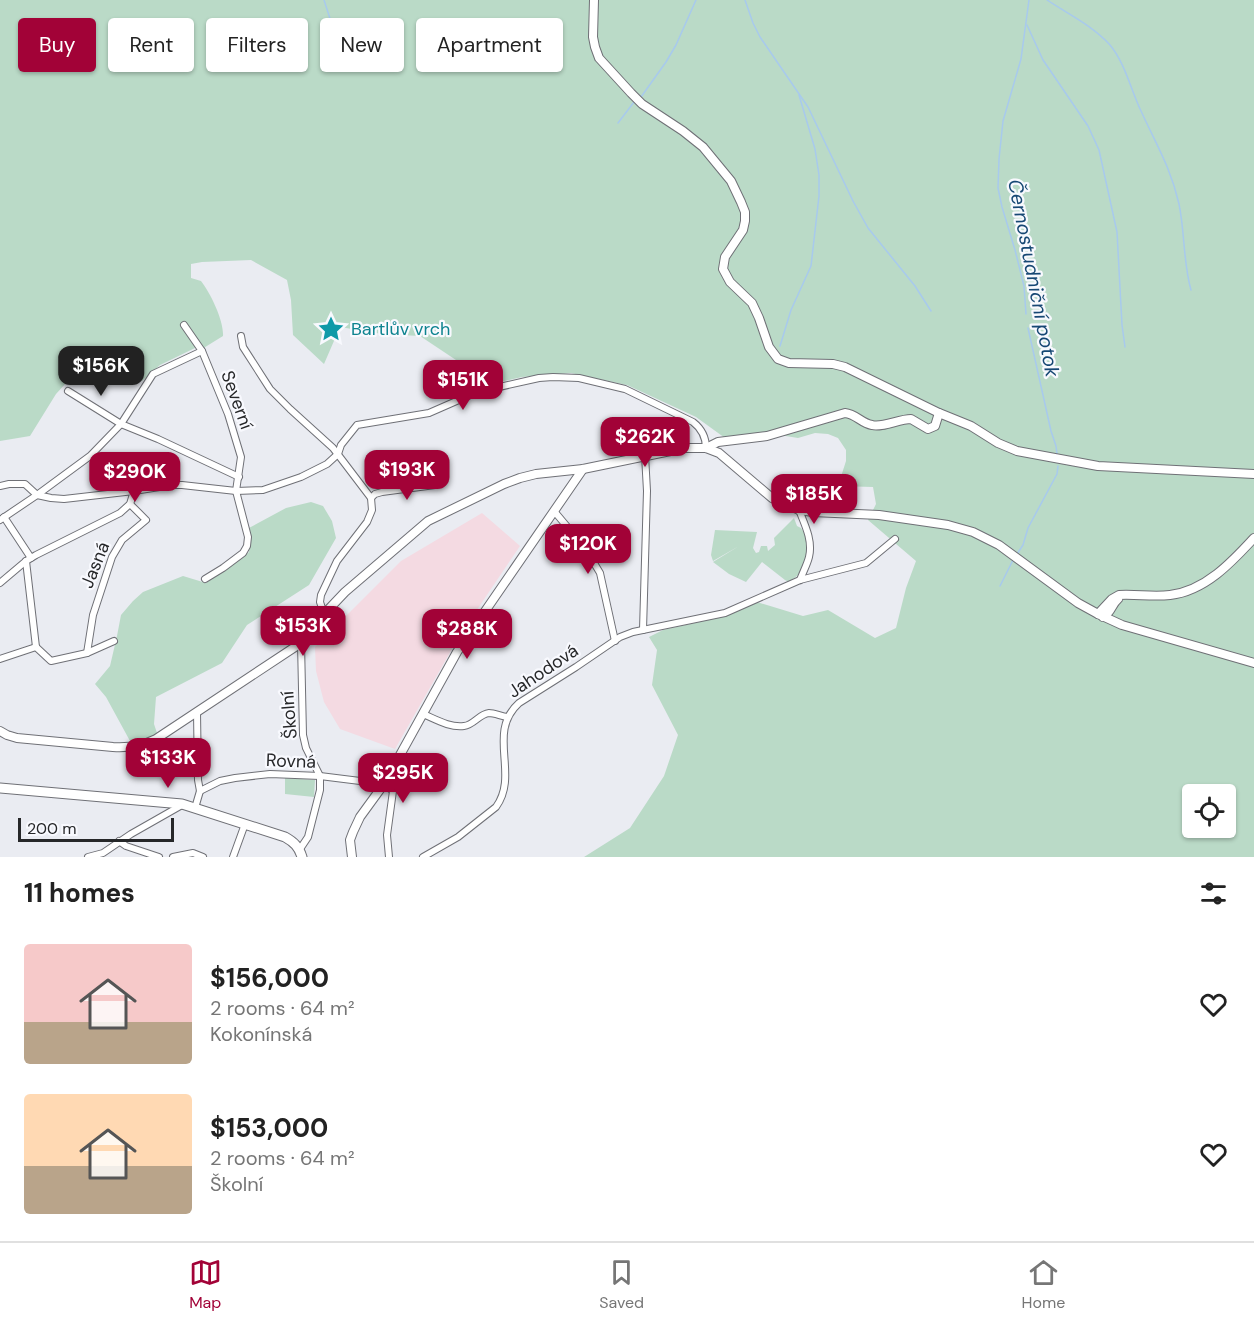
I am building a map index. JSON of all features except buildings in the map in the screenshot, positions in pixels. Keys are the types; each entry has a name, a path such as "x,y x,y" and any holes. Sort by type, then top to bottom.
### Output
{"main road":[{"path":"0,788 182,804 285,837 291,840 301,853"}],"street":[{"path":"594,0 593,37 598,58 642,104 703,147 731,181 745,212 746,221 743,230 724,257 723,269 730,282 752,303 769,347 778,359 789,363 833,364 845,368 971,426 1006,447 1032,454 1098,466 1254,474"},
{"name":"Severní","path":"184,325 202,351 228,414 241,457 236,491"},
{"path":"241,336 243,347 270,389 338,454 370,498 372,510 368,522 337,561 321,595 320,602 326,612"},
{"path":"114,641 87,653 51,661 36,647 28,560 2,518 90,456 121,424 153,374 202,351"},
{"path":"0,486 25,484 37,495 51,498 134,491 172,485 236,491 263,490 301,477 327,464 338,454 341,445 357,425 429,412 477,392 553,377 579,378 625,389 693,422 706,437 706,448"},
{"path":"69,391 121,424 239,477"},
{"path":"706,448 718,442 767,436 845,413 876,426 910,418 928,429 935,426 939,413"},
{"path":"0,730 26,739 113,747 139,746 156,739 301,643 345,591 428,521 520,478 583,469 678,448 706,448 723,455 772,498 799,510 879,515 948,525 973,532 999,545 1078,603 1100,616 1122,625 1254,663"},
{"path":"643,630 647,491 645,455"},
{"path":"352,857 350,840 360,817 384,784 463,643 583,469"},
{"path":"370,498 382,492 435,485"},
{"path":"0,583 28,560 120,513 130,504 134,491"},
{"path":"206,579 243,553 247,546 248,537 236,491"},
{"name":"Jasná","path":"87,653 93,615 112,557 122,540 146,520 130,504"},
{"path":"799,510 809,535 810,546 809,557 800,580"},
{"path":"554,511 585,548 600,573 615,641"},
{"path":"1100,616 1112,598 1119,595 1160,596 1182,593 1198,585 1227,567 1254,538"},
{"name":"Jahodová","path":"423,857 458,837 496,807 500,801 506,776 503,740 507,717 519,703 620,637 724,613 800,580 866,563 895,539"},
{"path":"1100,616 1110,612 1115,602 1124,595"},
{"path":"1112,608 1112,614 1122,625"},
{"name":"Školní","path":"301,643 304,740 320,776"},
{"path":"0,659 36,647"},
{"path":"195,808 200,791 197,712"},
{"path":"423,714 451,725 463,726 485,714 507,717"},
{"name":"Rovná","path":"200,791 220,781 270,774 320,776 384,784"},
{"path":"301,853 308,837 320,790 320,776"},
{"path":"384,784 393,791 387,835 389,857"},
{"path":"88,857 103,853 182,804"},
{"path":"233,857 245,824"},
{"path":"119,841 126,846 159,857"},
{"path":"173,857 194,854 203,857"}],"shaded area":[{"path":"482,513 520,546 460,635 395,749 340,729 324,702 316,671 315,647 401,561"}],"green space":[{"path":"0,0 1254,0 1254,857 584,857 630,828 664,776 678,735 652,685 657,650 649,637 663,630 726,616 757,602 803,616 828,610 875,638 896,628 906,588 916,561 868,520 876,504 873,487 838,486 846,461 846,450 838,438 828,434 815,433 798,438 767,433 725,438 696,417 627,385 571,373 522,377 492,384 420,336 382,334 340,327 324,364 293,335 291,300 287,280 251,260 191,264 191,278 201,281 209,293 219,315 223,336 202,349 199,344 160,365 142,381 95,351 56,394 30,436 0,441"},
{"path":"311,502 323,506 332,521 336,538 309,585 247,625 222,663 156,697 154,724 157,733 145,740 130,741 106,697 95,684 110,666 121,615 143,592 183,576 206,583 249,552 249,528 286,508"},
{"path":"794,518 797,526 807,537 808,552 800,572 789,582 762,562 746,582 729,574 713,562 739,546 713,561 711,555 715,530 757,532 753,548 756,553 759,552 761,546 767,546 768,551 775,545 774,538"},
{"path":"285,778 315,780 314,797 285,794"}],"waterway":[{"path":"324,0 330,18"},
{"path":"641,97 676,45 696,0"},
{"path":"745,0 760,37 808,107 868,228 915,286 931,311"},
{"name":"Černostudniční potok","path":"1026,314 1024,286 998,188 1003,121 1021,59 1029,0"},
{"path":"1047,0 1096,32 1110,45 1120,60 1176,191 1191,290"},
{"path":"1027,25 1043,60 1088,126 1099,150 1117,232 1125,347"},
{"path":"780,346 791,310 811,266 819,196 815,149 799,95"},
{"path":"618,123 634,102"},
{"name":"Černostudniční potok","path":"1028,328 1057,454"},
{"name":"Černostudniční potok","path":"1017,554 1057,474 1058,466"},
{"name":"Černostudniční potok","path":"1000,586 1013,560"}],"place":[{"name":"Bartlův vrch","path":"331,329"}]}
